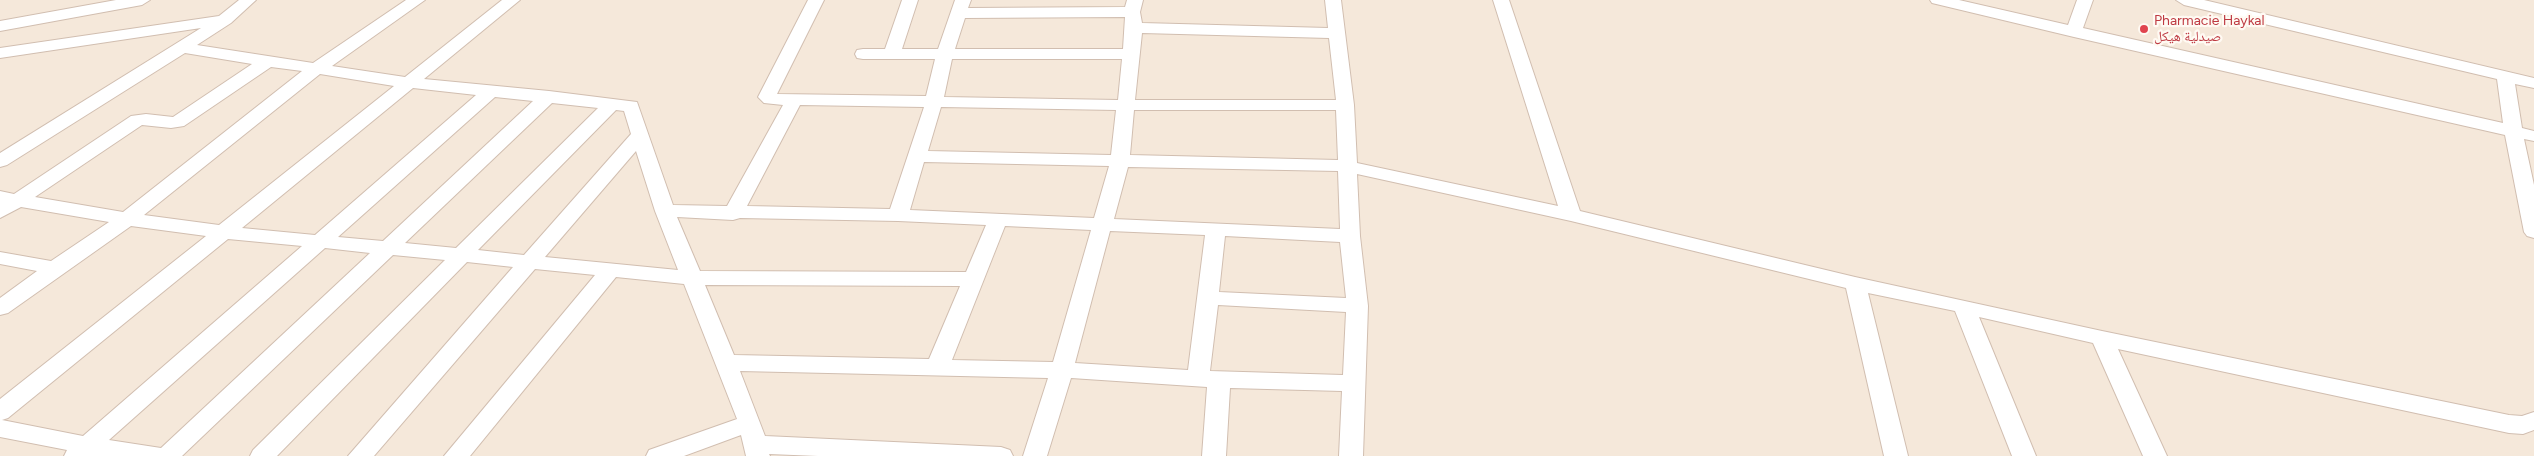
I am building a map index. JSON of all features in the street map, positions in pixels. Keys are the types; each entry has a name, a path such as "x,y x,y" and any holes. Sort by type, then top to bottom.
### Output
{"street":[{"path":"0,26 142,0"},
{"path":"0,161 182,48 225,20 248,0"},
{"path":"0,308 54,268 127,219 316,69 418,0"},
{"path":"0,412 512,0"},
{"path":"816,0 767,98 1126,105 1345,105"},
{"path":"892,54 910,0"},
{"path":"1333,0 1345,105 1350,236 1358,306 1351,456"},
{"path":"1501,0 1571,215"},
{"path":"1938,0 2534,136"},
{"path":"2074,32 2085,0"},
{"path":"2184,0 2534,83"},
{"path":"898,216 934,102 945,53 961,7 1134,13 1338,33"},
{"path":"1035,456 1062,370 1120,160 1134,13"},
{"path":"0,53 225,20"},
{"path":"182,48 411,83 631,106 665,211 728,363 754,441"},
{"path":"863,54 1130,54"},
{"path":"0,212 9,198 137,120 178,122 268,61"},
{"path":"2505,76 2513,130 2534,232"},
{"path":"82,451 492,90"},
{"path":"167,456 549,96"},
{"path":"733,214 794,100"},
{"path":"262,456 613,103"},
{"path":"360,456 641,134"},
{"path":"918,156 1346,166 1571,215 1855,284 1964,306 2102,338 2509,424 2523,425 2534,421"},
{"path":"9,198 127,219 223,232 319,243 530,261 694,278 974,279"},
{"path":"665,211 733,214 898,216 1350,236"},
{"path":"937,368 998,220"},
{"path":"1214,456 1208,380 1208,298 1216,231"},
{"path":"0,258 54,268"},
{"path":"456,456 611,269"},
{"path":"1855,284 1896,456"},
{"path":"1208,298 1358,306"},
{"path":"1964,306 2024,456"},
{"path":"2102,338 2156,456"},
{"path":"728,363 1062,370 1208,380 1354,383"},
{"path":"0,428 82,451 159,456"},
{"path":"658,456 754,441 1000,456"}],"shaded area":[{"path":"0,0 2534,0 2534,456 0,456"}],"place":[{"name":"Pharmacie Haykal صيدلية هيكل","path":"2144,29"}]}
